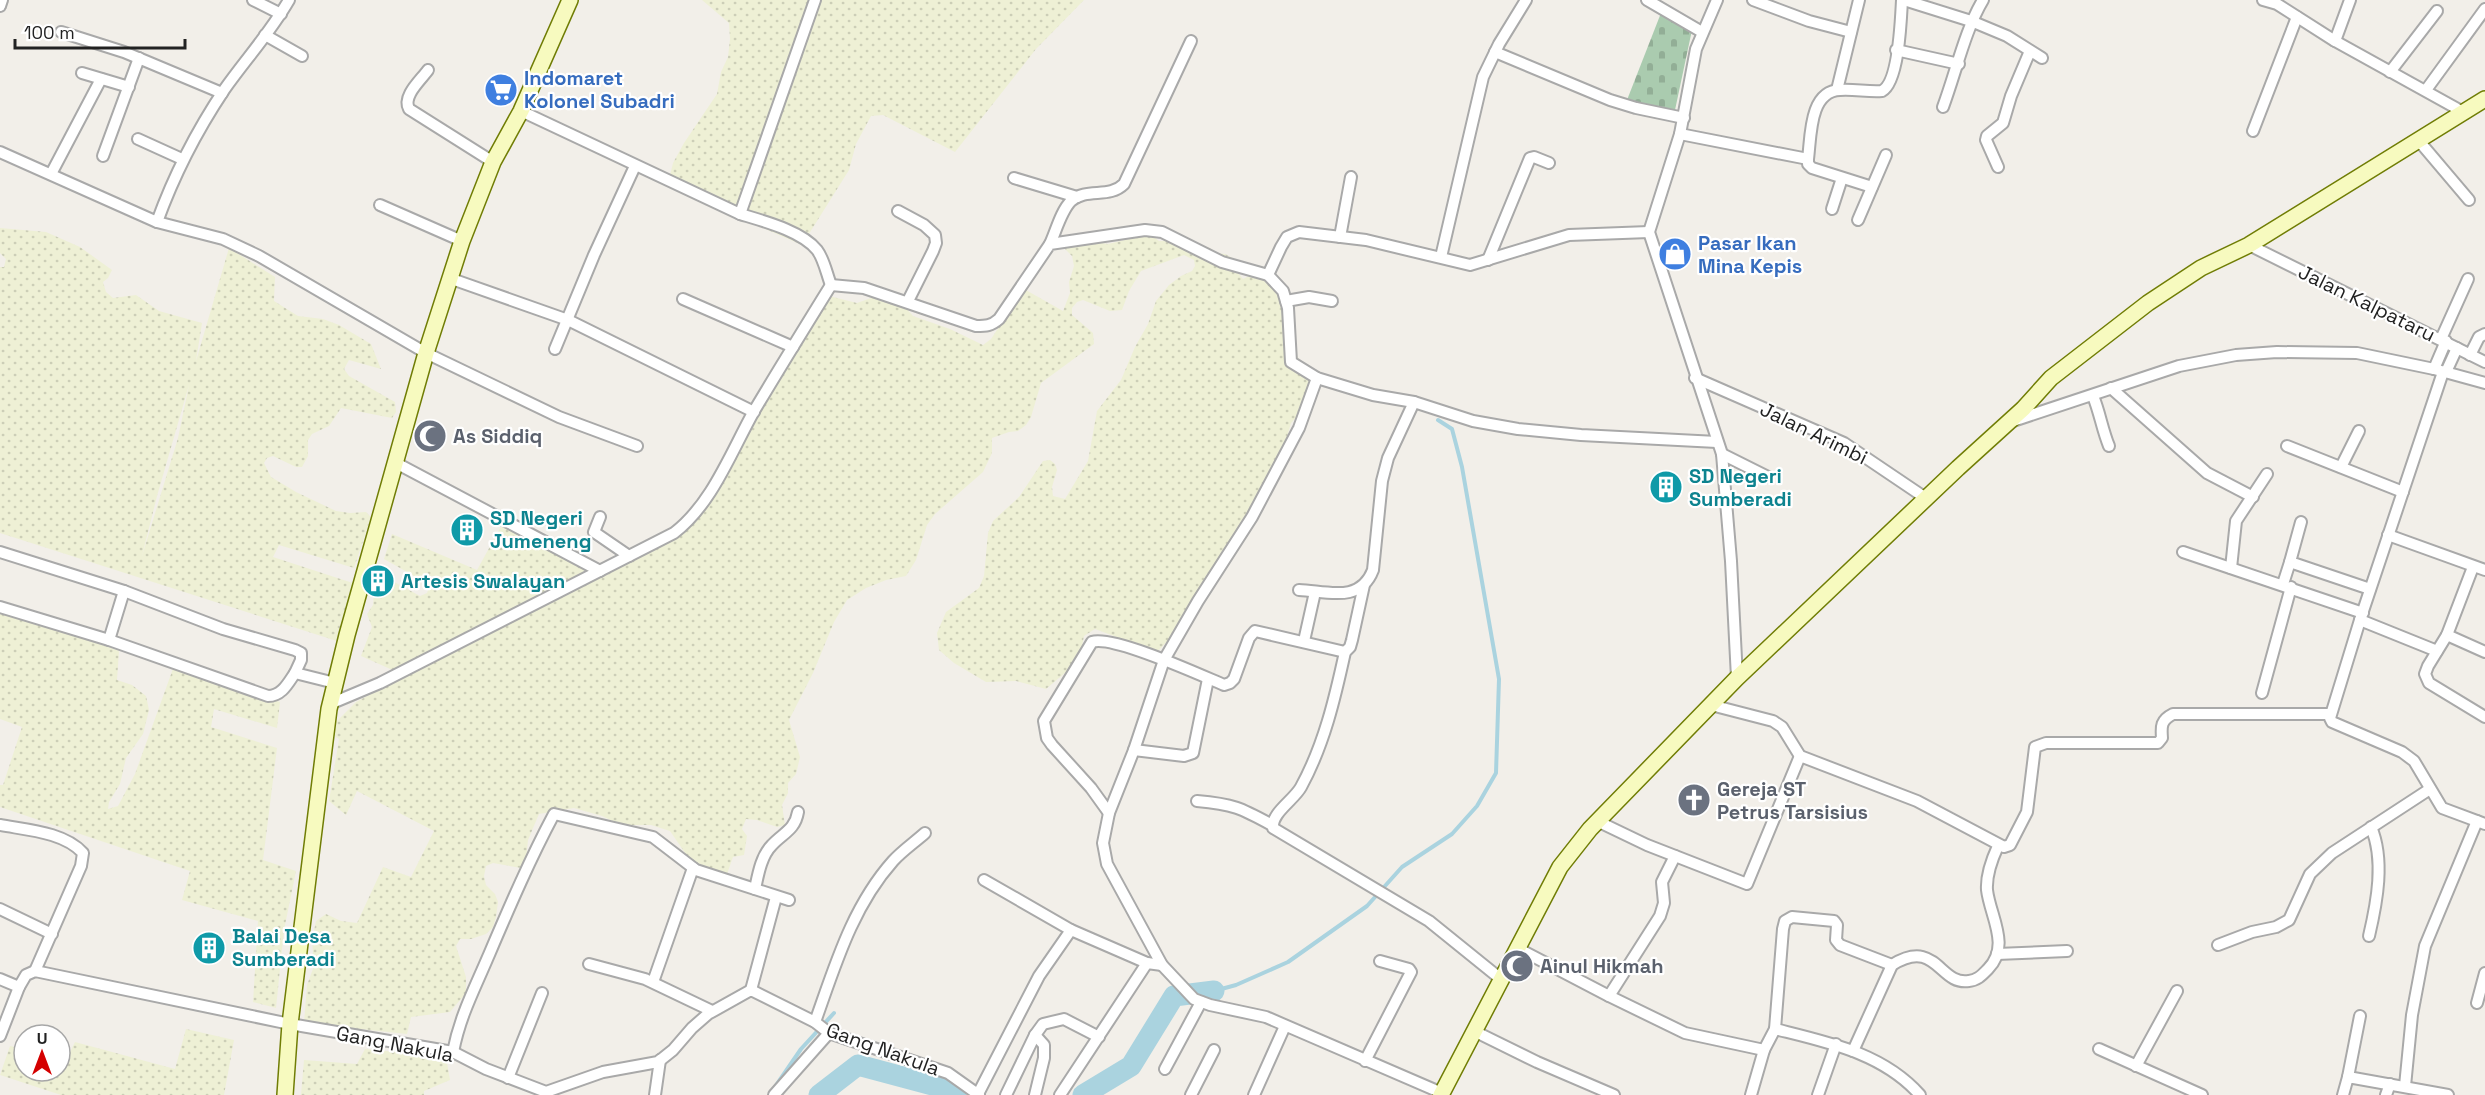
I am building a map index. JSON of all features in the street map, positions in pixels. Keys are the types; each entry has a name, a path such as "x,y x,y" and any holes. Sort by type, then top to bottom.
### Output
{"main road":[{"path":"285,1095 290,1024 330,704 335,683 426,353 449,278 494,162 521,111 570,0"},
{"path":"1442,1094 1560,867 1597,821 1737,678 2008,423 2051,378 2131,315 2201,268 2249,244 2478,108"}],"street":[{"path":"0,6 2,0"},
{"path":"253,0 281,14"},
{"path":"157,222 182,159 222,93 281,14 288,0"},
{"path":"740,214 816,0"},
{"path":"1441,257 1483,77 1526,0"},
{"path":"1647,0 1702,32"},
{"path":"1717,0 1696,49 1680,134 1649,232 1695,378 1722,454 1731,561 1737,678"},
{"path":"1753,0 1775,4 1809,21 1851,32"},
{"path":"1837,90 1859,0"},
{"path":"1872,187 1812,168 1808,164 1816,106 1822,97 1837,90 1875,91 1886,88 1890,84 1899,39 1903,0 1971,21 2007,36 2042,58"},
{"path":"1943,107 1959,64 1971,21 1983,0"},
{"path":"2263,0 2278,2 2335,41 2390,72 2426,90 2478,108"},
{"path":"2335,41 2350,0"},
{"path":"2426,90 2485,9"},
{"path":"2390,72 2437,11"},
{"path":"2253,131 2297,17"},
{"path":"61,32 139,58 222,93"},
{"path":"265,36 302,56"},
{"path":"1014,178 1077,196 1117,190 1124,184 1191,41"},
{"path":"1896,50 1959,64"},
{"path":"1998,167 1986,140 1987,136 2002,123 2030,51"},
{"path":"1495,52 1610,100 1684,118"},
{"path":"103,156 139,58"},
{"path":"428,70 407,98 409,109 494,162"},
{"path":"82,73 129,87"},
{"path":"51,174 101,79"},
{"path":"521,111 740,214 773,224 806,240 818,251 831,285"},
{"path":"1680,134 1808,159"},
{"path":"138,139 182,159"},
{"path":"2419,141 2469,200"},
{"path":"0,152 157,222 223,240 259,256 426,353 559,417 637,447"},
{"path":"1858,220 1886,155"},
{"path":"1488,260 1530,158 1534,157 1549,162"},
{"path":"555,349 594,255 635,166"},
{"path":"1340,237 1351,177"},
{"path":"1832,209 1842,178"},
{"path":"831,285 864,288 908,301 976,326 992,325 1004,312 1050,244 1069,203 1077,196"},
{"path":"380,205 462,241"},
{"path":"898,211 924,225 935,235 936,243 908,301"},
{"path":"1050,244 1144,230 1161,232 1221,262 1269,275 1283,291 1286,301 1291,362 1317,378 1373,395 1414,402 1473,421 1518,429 1581,435 1717,442"},
{"path":"1269,275 1287,237 1299,232 1366,240 1470,264 1569,235 1649,232"},
{"name":"Jalan Kalpataru","path":"2249,244 2485,362"},
{"path":"449,278 568,320 754,412"},
{"path":"2405,1086 2412,1015 2425,946 2481,822 2442,808 2414,761 2402,752 2332,722 2330,714 2441,371 2443,340 2468,279"},
{"path":"330,704 380,683 674,533 687,523 721,473 754,412 831,285"},
{"path":"1286,301 1309,297 1332,301"},
{"path":"683,298 794,347"},
{"path":"2470,355 2479,337 2485,334"},
{"path":"2441,371 2457,348"},
{"path":"2008,423 2179,366 2236,355 2277,352 2357,352 2485,383"},
{"path":"1317,378 1299,428 1252,517 1198,601 1164,660 1134,750 1109,813 1103,843 1107,864 1162,965 1188,994 1201,1002 1266,1017 1442,1094"},
{"name":"Jalan Arimbi","path":"1695,378 1844,443 1927,499"},
{"path":"2111,388 2206,473 2253,497"},
{"path":"2093,396 2109,446"},
{"path":"1270,824 1300,789 1331,714 1345,652 1350,648 1364,585 1373,570 1382,481 1388,458 1414,402"},
{"path":"2341,467 2359,431"},
{"path":"2287,446 2403,492"},
{"path":"1722,454 1767,477"},
{"path":"396,463 600,571"},
{"path":"2231,568 2236,521 2267,474"},
{"path":"600,517 594,532 629,556"},
{"path":"2262,693 2287,585 2290,562 2301,522"},
{"path":"2388,535 2485,570"},
{"path":"0,552 124,591 223,629 295,650 301,653 301,660 283,690 275,696 268,696 109,640 0,607"},
{"path":"2183,552 2287,585 2437,651"},
{"path":"2290,562 2370,589"},
{"path":"2473,567 2447,635 2425,674 2429,683 2485,717"},
{"path":"1299,590 1336,595 1347,593 1364,585"},
{"path":"109,640 124,591"},
{"path":"1304,641 1315,592"},
{"path":"1109,813 1091,788 1052,745 1044,726 1044,721 1092,642 1104,640 1164,660 1224,685 1230,683 1234,678 1249,638 1256,631 1345,652"},
{"path":"2447,635 2485,652"},
{"path":"295,673 335,683"},
{"path":"1134,750 1184,756 1193,753 1208,678"},
{"path":"1711,705 1773,721 1782,727 1800,756 1917,801 1998,846 2010,845 2026,812 2035,747 2046,743 2158,743 2162,738 2161,725 2165,718 2173,714 2330,714"},
{"path":"1597,821 1747,884 1800,756"},
{"path":"2218,945 2252,932 2276,927 2289,920 2310,874 2332,853 2430,789"},
{"path":"1197,801 1222,803 1255,814 1287,837 1429,921 1502,980"},
{"path":"755,889 759,871 771,846 794,826 798,812"},
{"path":"453,1052 458,1025 471,993 523,873 554,814 653,837 693,868 789,900"},
{"path":"0,825 54,836 75,845 83,853 81,866 52,934 35,971 26,975 19,987 0,1036"},
{"path":"2369,936 2376,907 2378,884 2376,840 2371,827"},
{"path":"774,1095 822,1028 844,943 863,902 894,860 925,833"},
{"path":"1853,1051 1892,965 1904,957 1920,956 1937,964 1956,981 1965,982 1977,980 1991,966 1998,954 1996,924 1987,888 1987,877 1998,846"},
{"path":"1609,996 1660,916 1664,903 1662,882 1676,856"},
{"path":"653,982 693,868"},
{"path":"984,879 1071,930 1147,963 1162,965"},
{"path":"655,1095 660,1060 712,1011 751,990 776,897"},
{"path":"0,909 52,934"},
{"path":"1751,1095 1764,1050 1775,1029 1785,921 1792,916 1834,921 1837,925 1836,940 1840,945 1892,965"},
{"path":"979,1095 1039,976 1071,930"},
{"path":"1519,949 1685,1033 1764,1050"},
{"path":"1998,954 2067,951"},
{"path":"1365,1061 1411,972 1409,969 1380,961"},
{"path":"1060,1095 1147,963"},
{"path":"589,964 653,982 712,1011"},
{"name":"Gang Nakula","path":"35,971 290,1024 453,1052 508,1078 546,1092 603,1072 660,1060"},
{"path":"2477,1003 2485,973"},
{"path":"0,979 19,987"},
{"name":"Gang Nakula","path":"751,990 822,1028 948,1073 979,1095"},
{"path":"2136,1066 2177,991"},
{"path":"508,1078 542,993"},
{"path":"1165,1069 1201,1002"},
{"path":"2343,1095 2360,1016"},
{"path":"1006,1095 1035,1035 1043,1024 1064,1019 1099,1037"},
{"path":"1254,1095 1286,1026"},
{"path":"1775,1029 1836,1044 1891,1068 1906,1079 1920,1095"},
{"path":"1474,1031 1612,1095"},
{"path":"1035,1035 1044,1045 1044,1058 1035,1095"},
{"path":"1818,1095 1836,1044"},
{"path":"2099,1049 2181,1091 2202,1095"},
{"path":"1191,1095 1214,1050"},
{"path":"2348,1077 2448,1095"},
{"path":"2386,1095 2390,1083"}],"green space":[{"path":"702,0 1084,0 1036,49 955,152 883,115 871,116 856,144 849,170 802,245 677,190 670,175 673,163 684,143 717,94 721,72 728,57 729,23"},
{"path":"1661,13 1692,30 1675,110 1627,100"},
{"path":"0,228 46,232 80,247 112,270 103,282 106,292 113,298 136,295 159,311 202,323 196,361 229,248 275,277 274,301 298,316 323,319 339,325 371,344 381,369 349,360 344,369 349,376 395,402 396,412 392,418 341,408 329,426 312,434 308,440 308,456 302,467 296,467 273,456 267,458 264,463 271,477 296,492 336,511 366,512 371,517 354,568 279,545 273,557 362,586 353,617 339,633 340,642 0,533 0,267 4,267 6,259 0,253","holes":["189,385 178,438 142,556"]},
{"path":"1150,234 1159,241 1170,241 1185,246 1200,245 1210,248 1215,253 1225,254 1238,261 1238,273 1243,279 1249,276 1263,279 1279,290 1293,348 1300,361 1316,376 1309,404 1291,423 1285,444 1267,476 1263,492 1176,632 1157,652 1095,629 1084,636 1079,661 1046,689 1016,681 986,682 954,663 939,650 937,633 946,612 979,588 984,576 988,533 993,521 1019,497 1043,461 1050,460 1055,464 1057,470 1052,487 1053,496 1065,499 1088,461 1097,411 1121,380 1148,324 1156,301 1169,285 1192,271 1195,266 1194,260 1184,255 1141,271 1129,291 1122,310 1110,311 1083,300 1077,302 1072,308 1072,315 1093,333 1094,344 1041,383 1031,417 1026,425 1018,431 992,438 992,453 983,472 935,514 927,525 916,560 906,576 886,580 866,588 847,600 834,622 813,673 789,720 800,757 796,774 788,783 788,793 782,805 785,825 777,827 746,819 742,829 747,836 744,855 733,857 727,874 713,876 692,863 670,831 651,825 621,825 602,816 574,808 539,814 528,840 526,860 521,868 493,863 486,866 484,876 486,885 495,894 498,902 496,917 493,927 486,934 471,939 460,939 456,946 466,977 466,993 450,1012 411,1017 407,1034 304,1023 307,985 314,966 312,940 316,921 326,914 341,921 357,923 383,867 411,877 434,831 357,791 346,815 329,801 339,739 327,731 356,702 553,596 662,545 706,500 799,333 821,311 829,296 857,303 874,297 892,302 905,307 913,316 950,329 983,345 991,339 1024,289 1063,311 1070,293 1069,282 1074,266 1072,256 1064,248 1070,241 1083,240 1108,244"},
{"path":"504,521 525,528 526,544 554,549 589,566 579,576 397,672 361,656 372,627 367,614 373,605 374,593 368,589 374,571 420,596 427,593 430,585 384,559 392,534 477,570"},
{"path":"0,607 119,651 117,680 132,685 146,696 149,710 143,734 126,758 120,784 109,802 108,809 118,806 135,774 174,666 280,702 277,728 214,709 211,727 277,748 263,860 296,871 284,930 276,1008 253,1002 258,921 182,900 190,871 0,807 0,785 3,785 22,727 0,719"},
{"path":"186,1029 234,1040 224,1095 61,1095 24,1083 72,1083 72,1048 75,1042 175,1069"},
{"path":"10,1046 12,1046 12,1079 0,1075"},
{"path":"365,1049 446,1057 450,1080 424,1091 424,1095 301,1095 304,1060 357,1064"}],"waterway":[{"path":"1214,991 1236,985 1288,962 1367,906 1402,867 1452,834 1477,806 1496,773 1499,679 1462,467 1452,429 1438,420"},
{"path":"1083,1095 1131,1066 1174,996 1214,991"},
{"path":"775,1087 801,1049 834,1013"},
{"path":"819,1095 858,1065 951,1090 956,1095"}],"place":[{"name":"Indomaret Kolonel Subadri","path":"501,90"},
{"name":"Pasar Ikan Mina Kepis","path":"1675,254"},
{"name":"As Siddiq","path":"430,436"},
{"name":"SD Negeri Sumberadi","path":"1666,487"},
{"name":"SD Negeri Jumeneng","path":"467,530"},
{"name":"Artesis Swalayan","path":"378,581"},
{"name":"Gereja ST Petrus Tarsisius","path":"1694,800"},
{"name":"Balai Desa Sumberadi","path":"209,948"},
{"name":"Ainul Hikmah","path":"1517,966"}]}
